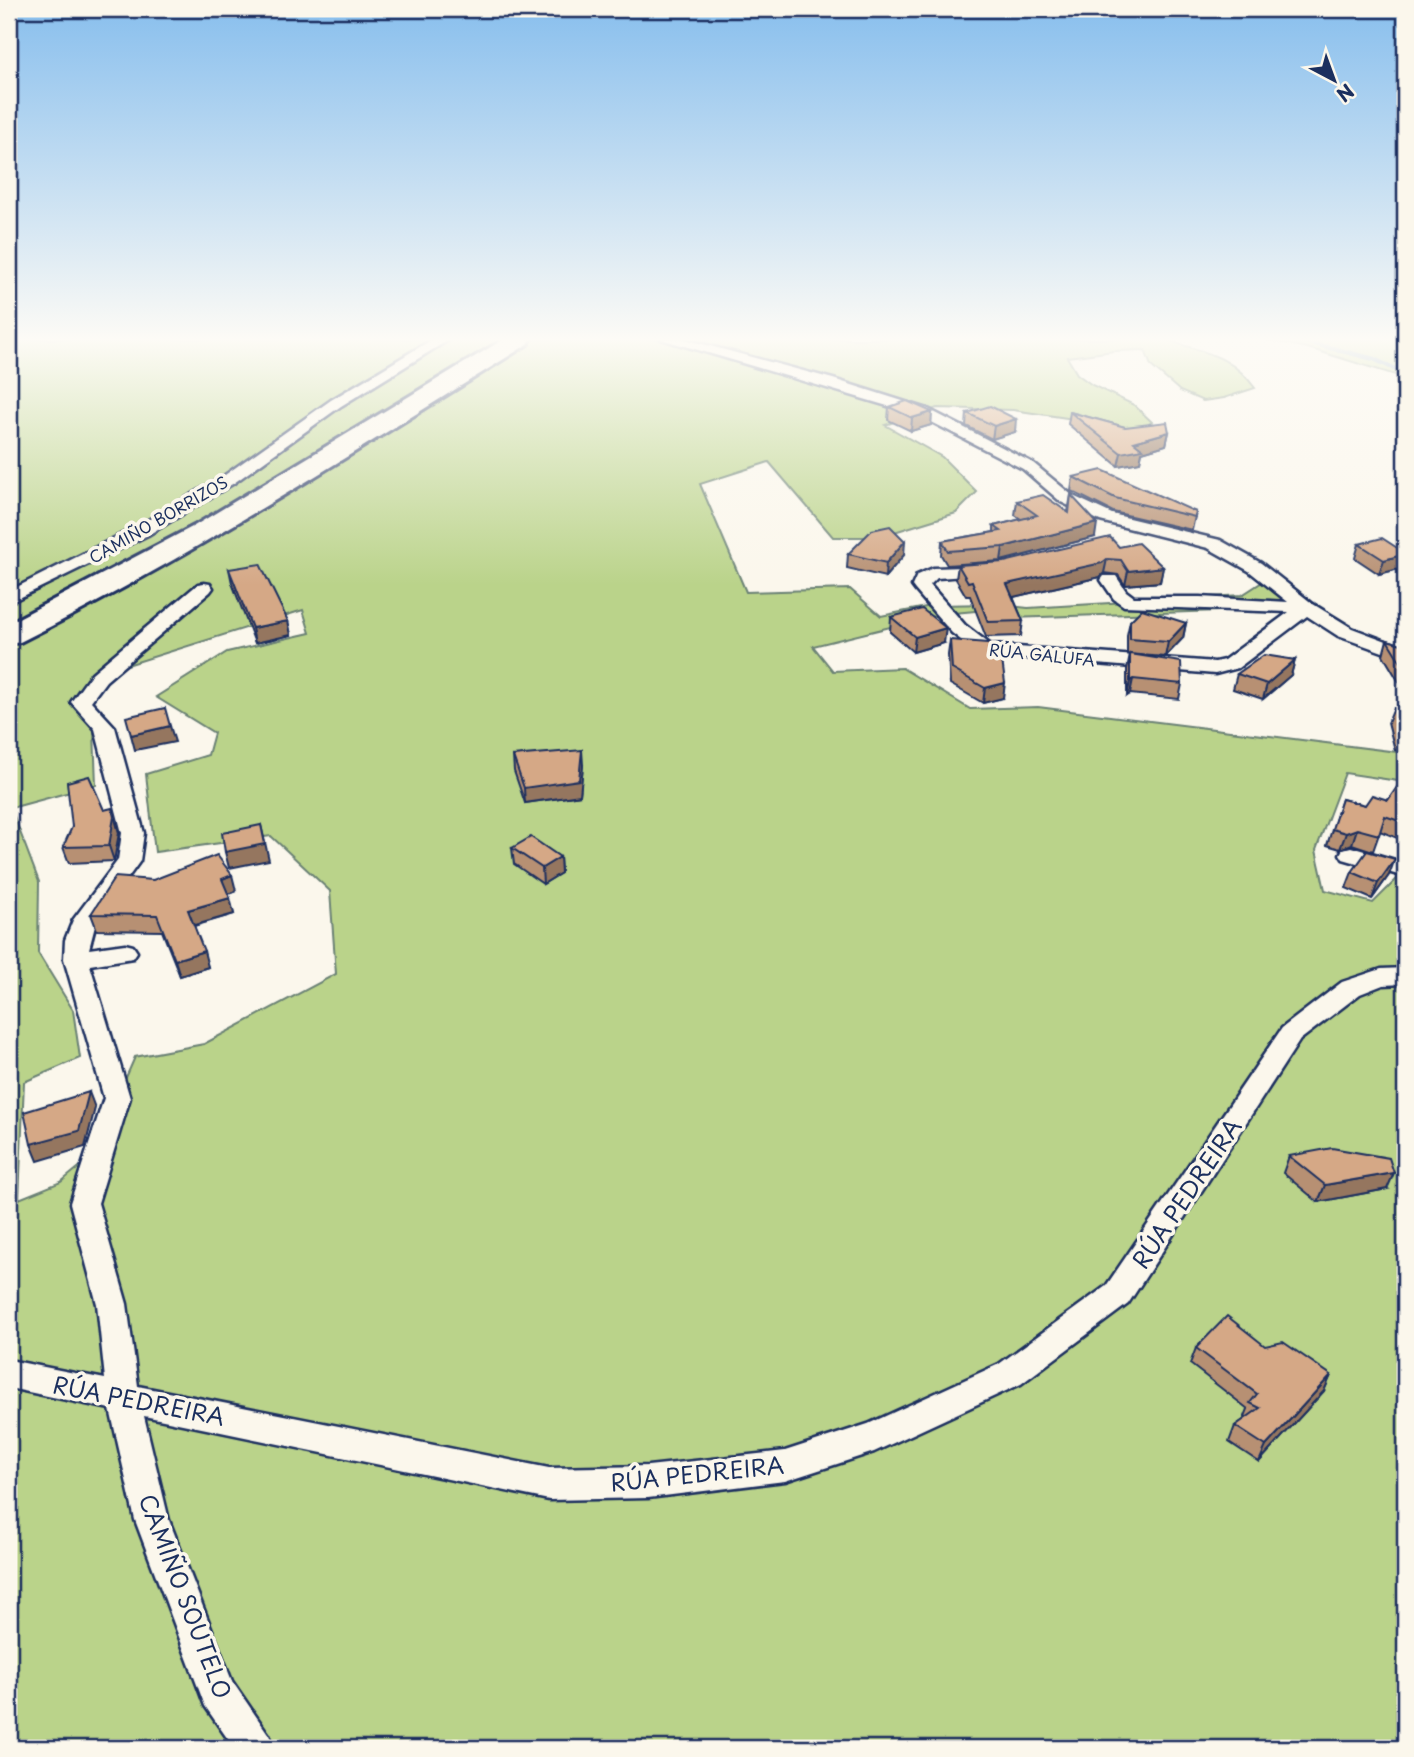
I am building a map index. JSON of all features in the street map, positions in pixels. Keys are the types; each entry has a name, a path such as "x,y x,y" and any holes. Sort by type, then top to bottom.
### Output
{"highway":[{"path":"9,635 79,602 181,545 385,421"}],"street":[{"name":"CAMIÑO BORRIZOS","path":"9,598 142,531 228,480 311,421"},
{"path":"940,421 1028,466 1067,499 1106,518 1214,544 1255,567 1307,608 1354,636 1405,654"},
{"path":"1067,499 1069,507 1109,533"},
{"name":"RÚA GALUFA","path":"1014,566 933,573 923,579 920,586 947,620 971,642 986,650 1192,668 1215,668 1231,664 1307,608"},
{"path":"1110,580 1130,602 1200,602 1307,608"},
{"path":"125,952 76,959 77,940 85,920 129,861 133,833 105,727 81,702 99,677 204,588"},
{"path":"1351,854 1405,870"},
{"name":"CAMIÑO SOUTELO","path":"76,959 117,1098 84,1203 111,1304 123,1395 152,1520 218,1693 256,1748"},
{"name":"RÚA PEDREIRA","path":"9,1374 123,1395 549,1484 648,1482 785,1466 874,1437 1010,1374 1117,1295 1291,1034 1351,988 1381,977 1405,976"}],"green space":[{"path":"9,421 897,421 885,425 942,457 977,492 956,513 878,537 833,537 769,462 700,484 746,592 850,589 881,616 936,605 991,604 1028,608 1242,595 1273,575 1307,608 1011,618 997,609 943,614 813,646 833,671 902,668 970,709 1038,707 1405,753 1405,782 1345,773 1316,850 1325,890 1373,903 1402,874 1405,875 1405,1748 9,1748","holes":["303,610 310,633 227,652 156,697 214,733 208,755 146,774 155,852 271,836 330,891 336,974 204,1044 135,1057 117,1098 100,1150 61,1182 19,1199 24,1082 80,1058 73,1010 38,953 39,882 11,808 96,785 92,676"]},
{"path":"1087,421 1152,422 1126,437"}],"building":[{"path":"984,421 1010,421 994,426"},
{"path":"1081,421 1103,421 1125,427 1167,422 1169,432 1134,442 1143,449 1121,453"},
{"path":"1102,470 1196,512 1195,517 1115,498 1073,477"},
{"path":"1043,495 1069,513 1071,495 1097,523 1003,547 948,551 942,541 1001,531 994,526 1037,515 1017,501"},
{"path":"890,526 905,541 886,563 848,554 872,530"},
{"path":"1110,537 1119,547 1138,543 1163,567 1128,571 1121,560 1107,559 1102,563 1007,584 1023,621 988,622 972,581 968,582 958,565 1004,562"},
{"path":"1382,538 1405,554 1384,560 1359,544"},
{"path":"260,564 288,621 252,628 229,569"},
{"path":"922,609 946,628 915,637 891,617"},
{"path":"1142,609 1186,623 1168,642 1130,639 1130,621"},
{"path":"950,640 1000,644 1005,683 985,688 952,669"},
{"path":"1387,640 1405,645 1405,669"},
{"path":"1130,654 1181,662 1182,684 1133,679 1130,681"},
{"path":"1264,655 1295,660 1267,684 1237,674"},
{"path":"165,708 170,726 131,735 126,717"},
{"path":"1394,708 1405,709 1405,735 1400,735"},
{"path":"582,750 579,780 524,788 513,756"},
{"path":"89,776 104,810 112,808 114,817 109,846 63,847 72,827 67,782"},
{"path":"1397,787 1405,790 1405,823 1385,816 1379,835 1357,829 1346,833 1332,829 1342,799 1365,805 1372,795 1388,800"},
{"path":"261,825 265,844 225,852 222,833"},
{"path":"531,837 560,857 542,868 512,848"},
{"path":"1367,851 1395,859 1378,883 1352,872"},
{"path":"217,855 232,875 222,879 230,898 188,910 204,951 175,960 157,915 91,914 115,877 153,880"},
{"path":"89,1092 79,1131 31,1144 24,1112"},
{"path":"1332,1148 1389,1158 1394,1173 1325,1185 1289,1156"},
{"path":"1227,1316 1265,1346 1283,1342 1331,1375 1266,1446 1235,1426 1260,1408 1250,1403 1257,1394 1196,1348"}]}
